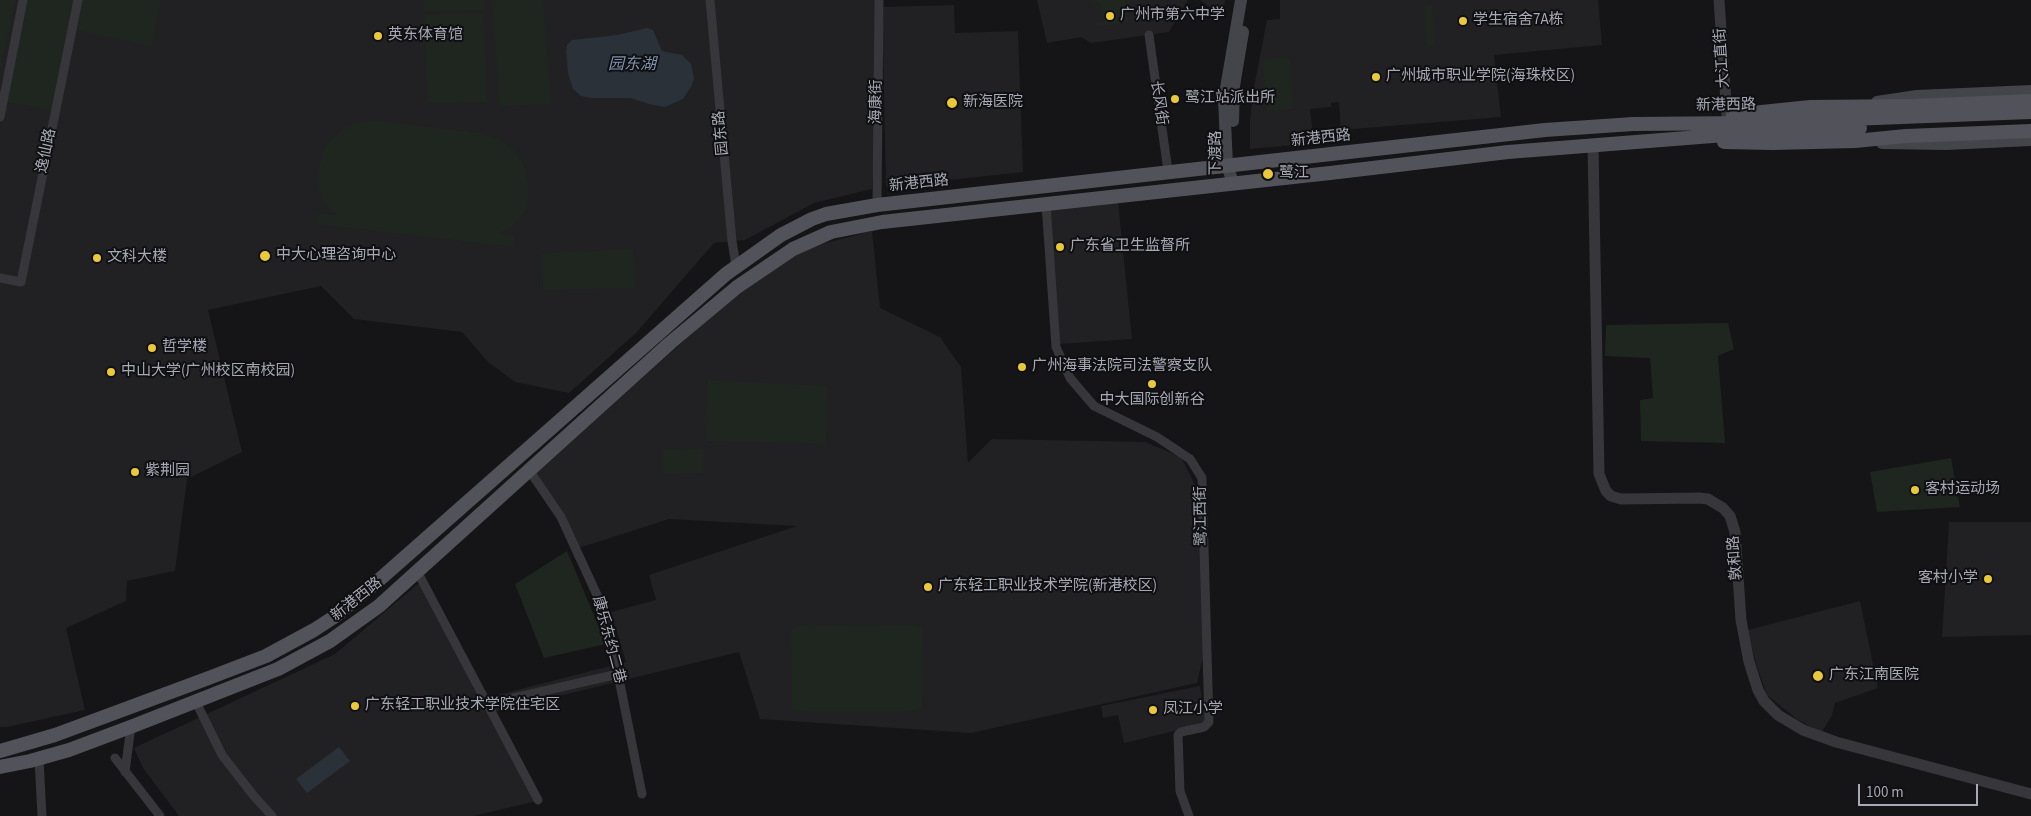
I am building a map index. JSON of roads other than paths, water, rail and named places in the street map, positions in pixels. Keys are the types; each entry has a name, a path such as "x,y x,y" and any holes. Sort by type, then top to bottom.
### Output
{"main road":[{"name":"下渡路","path":"1233,183 1224,115 1224,91 1241,0"},
{"name":"下渡路","path":"1231,164 1233,97 1249,0"},
{"path":"1860,106 1917,96 2031,92"},
{"path":"1691,123 1727,116 1810,107 1914,106 2031,101"},
{"name":"新港西路","path":"0,768 38,759 196,702 278,669 316,649 379,606 667,346 751,276 793,249 831,232 882,222 1279,179 1487,154 2031,112"},
{"name":"新港西路","path":"0,751 55,735 266,656 334,617 379,580 656,334 736,266 781,235 826,214 877,205 1168,171 1545,130 1634,124 2031,121"},
{"path":"1855,141 1906,136 2031,131"},
{"path":"1689,138 1741,143 1855,141 1920,144 2031,140"},
{"path":"1277,160 1279,179"}],"street":[{"path":"0,117 23,0"},
{"name":"逸仙路","path":"0,278 21,282 78,0"},
{"name":"园东路","path":"710,0 732,242 736,266"},
{"name":"海康街","path":"877,205 879,0"},
{"name":"大江直街","path":"1719,0 1727,116"},
{"name":"长风街","path":"1148,35 1168,171"},
{"name":"敦和路","path":"1593,145 1599,474 1606,491 1611,496 1621,499 1708,499 1723,508 1733,524 1735,532 1741,620 1749,662 1758,690 1764,700 1778,715 1803,730 1836,742 2031,794"},
{"path":"1210,167 1212,185"},
{"name":"鹭江西街","path":"1046,204 1056,347 1070,378 1094,406 1157,437 1190,459 1202,478 1208,722 1204,727 1181,732 1178,735 1180,791 1189,816"},
{"path":"826,214 831,232"},
{"path":"656,334 667,346"},
{"name":"康乐东约二巷","path":"529,470 561,517 603,608 642,794"},
{"path":"417,571 538,800"},
{"path":"487,704 618,674"},
{"path":"196,702 222,755 272,816"},
{"path":"126,772 131,726"},
{"path":"115,758 160,816"},
{"path":"38,759 42,816"}],"water":[{"name":"园东湖","path":"647,28 653,30 662,51 682,55 691,64 694,78 683,99 665,107 630,98 591,98 581,96 573,89 568,73 566,51 567,45 572,40 617,35"},
{"path":"339,747 350,761 307,793 296,779"}],"place":[{"name":"广州市第六中学","path":"1110,16"},
{"name":"学生宿舍7A栋","path":"1463,21"},
{"name":"英东体育馆","path":"378,36"},
{"name":"广州城市职业学院(海珠校区)","path":"1376,77"},
{"name":"鹭江站派出所","path":"1175,99"},
{"name":"新海医院","path":"952,103"},
{"name":"鹭江","path":"1268,174"},
{"name":"广东省卫生监督所","path":"1060,247"},
{"name":"中大心理咨询中心","path":"265,256"},
{"name":"文科大楼","path":"97,258"},
{"name":"哲学楼","path":"152,348"},
{"name":"广州海事法院司法警察支队","path":"1022,367"},
{"name":"中山大学(广州校区南校园)","path":"111,372"},
{"name":"中大国际创新谷","path":"1152,384"},
{"name":"紫荆园","path":"135,472"},
{"name":"客村运动场","path":"1915,490"},
{"name":"客村小学","path":"1988,579"},
{"name":"广东轻工职业技术学院(新港校区)","path":"928,587"},
{"name":"广东江南医院","path":"1818,676"},
{"name":"广东轻工职业技术学院住宅区","path":"355,706"},
{"name":"凤江小学","path":"1153,710"}]}
